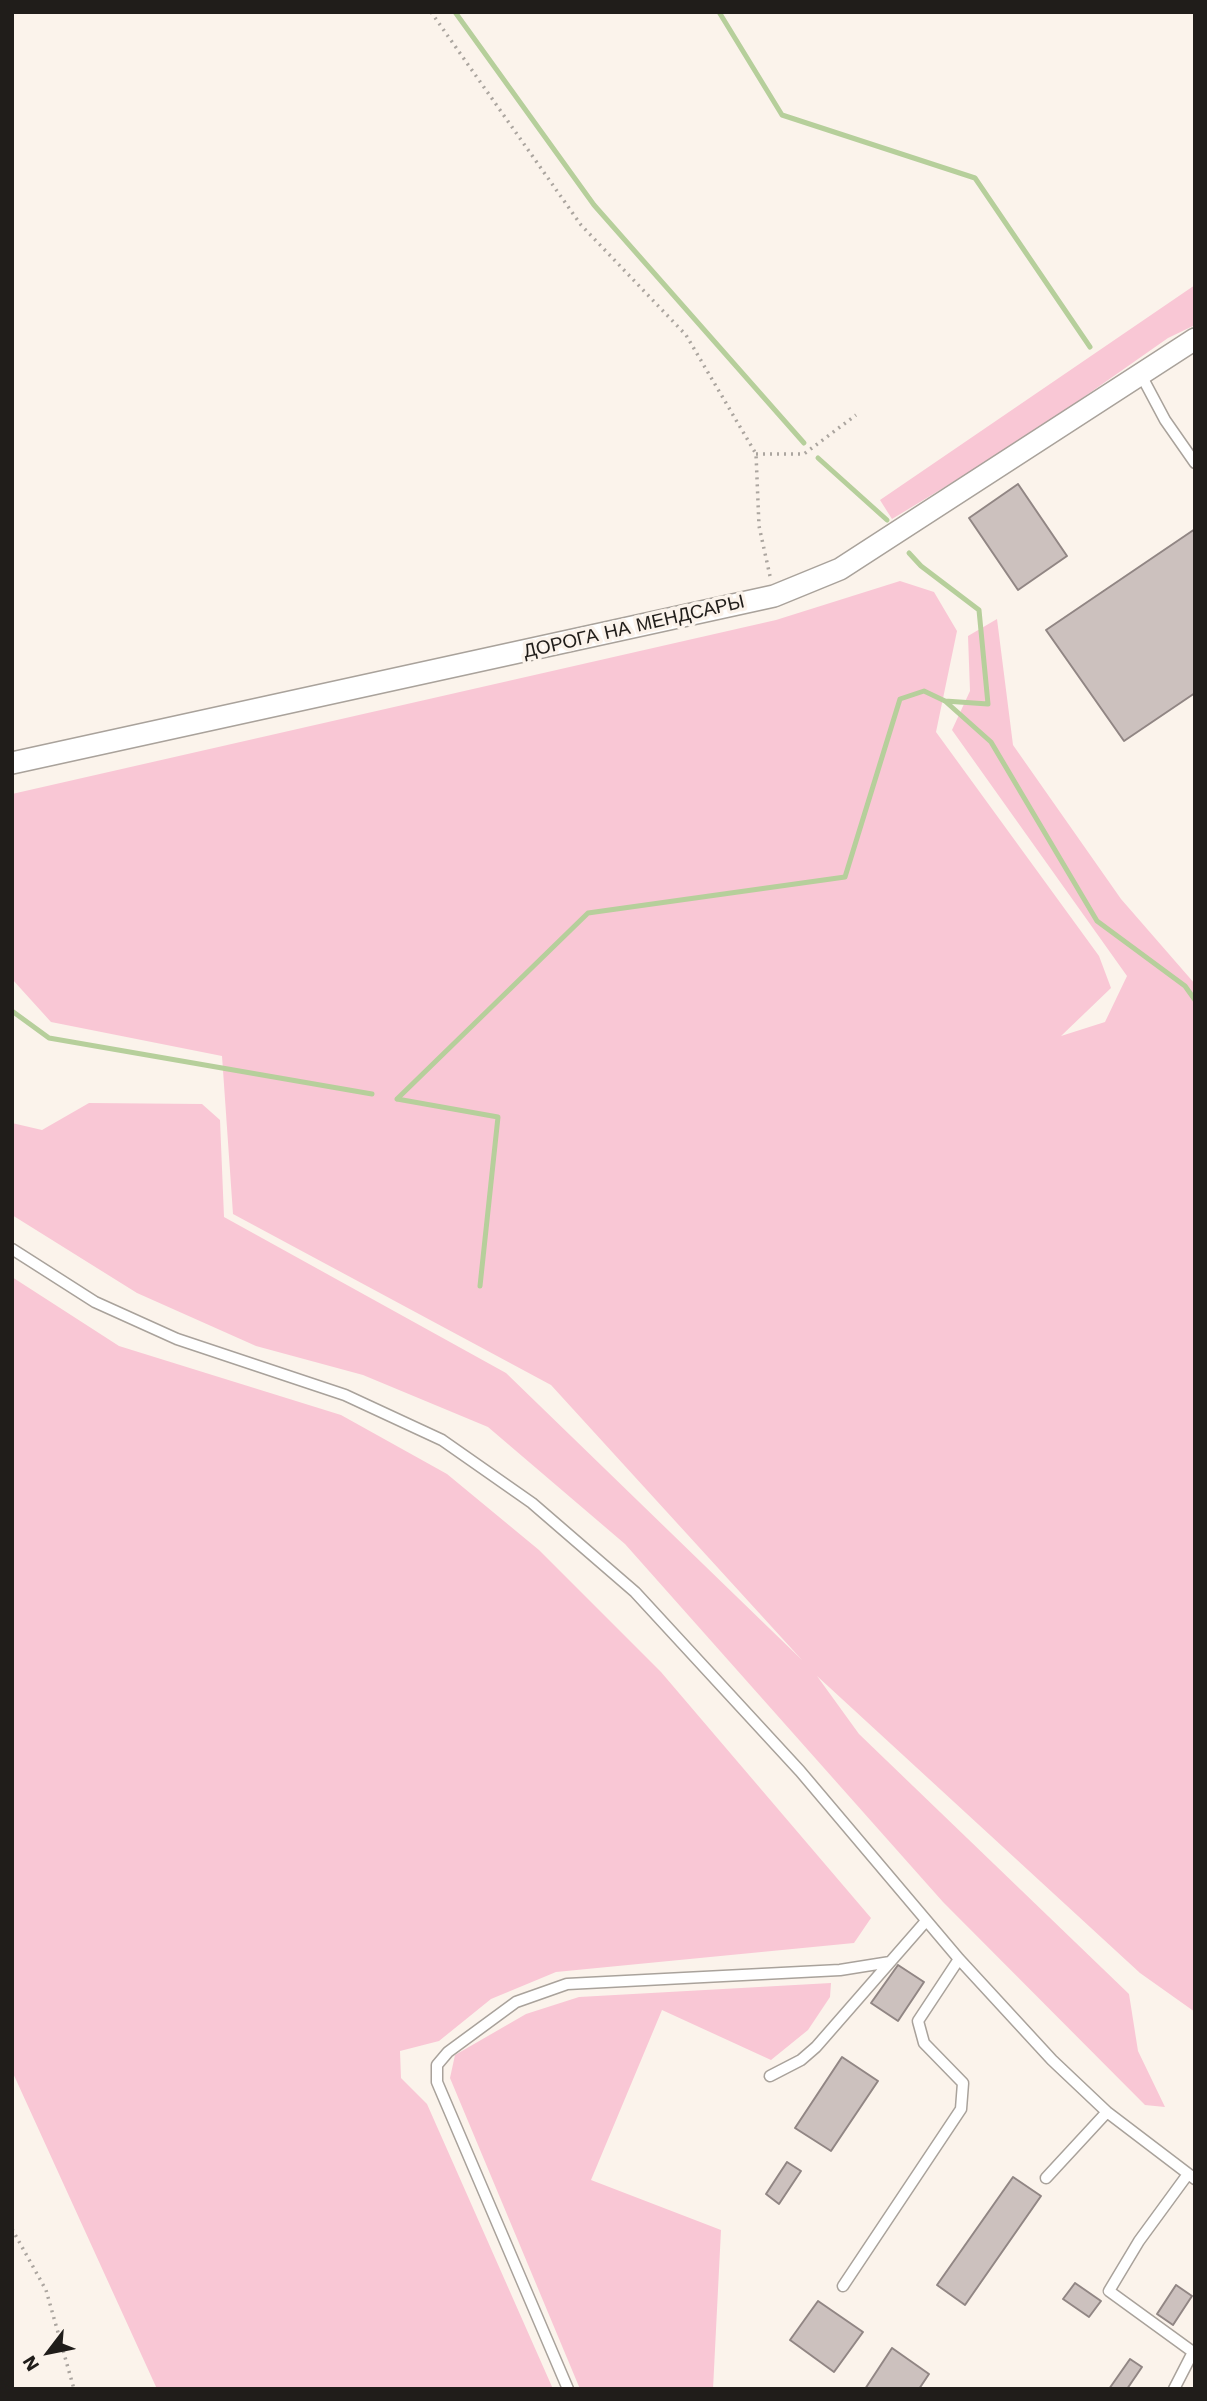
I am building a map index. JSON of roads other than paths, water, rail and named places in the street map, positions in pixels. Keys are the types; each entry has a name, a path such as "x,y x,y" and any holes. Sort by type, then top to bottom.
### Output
{"street":[{"name":"ДОРОГА НА МЕНДСАРЫ","path":"12,763 774,596 840,569 1195,339"}],"lane":[{"path":"1140,373 1166,420 1195,463"},
{"path":"12,1249 95,1302 177,1339 345,1395 442,1440 532,1503 635,1592 800,1771 958,1959 1052,2060 1107,2112 1191,2176 1139,2241 1109,2291 1194,2351 1174,2389"},
{"path":"770,2076 801,2060 816,2047 926,1920"},
{"path":"844,2287 961,2109 963,2083 924,2043 918,2021 958,1959"},
{"path":"568,2389 437,2082 437,2066 448,2052 516,2002 567,1983 840,1970 890,1962"},
{"path":"1046,2178 1107,2112"}],"waterway":[{"path":"455,12 594,205 804,443"},
{"path":"719,12 782,115 975,178 1090,347"},
{"path":"818,458 887,520"},
{"path":"909,553 921,566 979,610 988,704 945,701 991,742 1097,921 1185,986 1195,1000"},
{"path":"397,1099 588,913 845,877 900,699 924,691 945,701"},
{"path":"12,1011 49,1038 372,1094"},
{"path":"397,1099 498,1117 480,1286"}]}
